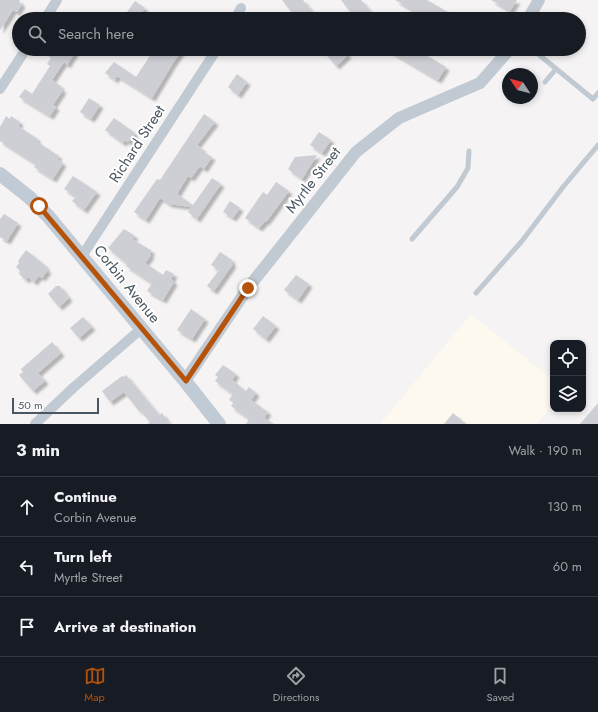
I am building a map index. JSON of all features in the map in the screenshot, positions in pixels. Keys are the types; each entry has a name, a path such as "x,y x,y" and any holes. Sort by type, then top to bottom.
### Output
{"main road":[{"name":"Corbin Avenue","path":"0,174 39,206 186,381 219,424"}],"street":[{"path":"49,12 57,0"},
{"path":"532,12 539,0"},
{"path":"238,12 240,8"},
{"path":"0,89 21,56"},
{"name":"Richard Street","path":"82,256 212,56"},
{"name":"Myrtle Street","path":"186,381 248,288 356,152 399,118 480,83 504,56"},
{"path":"35,424 73,388 141,329"}],"lane":[{"path":"540,56 593,99 598,94"},
{"path":"545,82 556,69"},
{"path":"476,293 522,242 563,187 598,145"},
{"path":"412,239 457,187 468,168 469,150"}],"shaded area":[{"path":"471,314 550,378 550,408 536,424 380,424"}],"building":[{"path":"0,0 20,0 19,2 22,4 17,12 13,10 0,30"},
{"path":"282,0 303,0 312,12 291,12"},
{"path":"341,0 361,0 371,12 350,12"},
{"path":"395,0 427,0 448,12 416,12"},
{"path":"491,0 517,0 510,11"},
{"path":"135,1 145,8 142,12 127,12"},
{"path":"48,56 73,56 67,65 64,62 52,80 61,86 60,88 63,90 53,105 56,107 50,116 19,97 25,89 32,94 50,66 47,64 51,58"},
{"path":"150,56 178,56 152,98 117,76 115,80 105,73 114,62 136,77"},
{"path":"328,56 347,56 336,66"},
{"path":"398,56 428,56 446,67 438,80"},
{"path":"237,74 247,82 238,95 228,87"},
{"path":"89,98 100,105 91,119 80,112"},
{"path":"204,114 215,122 197,145 203,149 202,151 212,157 204,169 200,166 191,178 188,176 177,194 193,205 212,178 221,184 197,219 188,212 191,207 169,204 160,198 146,220 134,212 157,179 160,180"},
{"path":"6,116 10,119 11,116 20,122 18,126 38,139 36,141 59,156 57,159 63,163 53,179 34,167 36,164 0,141 0,127"},
{"path":"114,118 135,133 128,142 125,140 123,143 105,130"},
{"path":"319,132 331,140 322,153 310,145"},
{"path":"317,155 302,179 288,169 295,157"},
{"path":"73,176 97,192 84,210 72,201 76,197 64,189"},
{"path":"276,182 289,191 266,222 265,221 259,228 245,218 263,192 267,195"},
{"path":"230,201 240,208 233,218 223,212"},
{"path":"4,214 18,223 7,241 0,237 0,219"},
{"path":"124,229 135,236 132,239 152,251 145,263 163,275 166,270 174,274 171,279 174,282 163,300 147,291 152,283 126,266 127,264 108,248"},
{"path":"26,250 46,266 45,268 48,270 42,278 39,276 34,282 28,277 26,280 19,274 20,271 16,267 19,263 18,261"},
{"path":"220,252 232,260 231,263 233,264 214,291 207,286 219,270 211,265"},
{"path":"296,275 309,284 298,300 284,290"},
{"path":"56,286 60,286 69,298 59,307 48,294"},
{"path":"191,309 205,319 192,339 177,330"},
{"path":"263,316 276,326 266,339 253,329"},
{"path":"83,317 92,327 79,338 70,328"},
{"path":"52,342 61,353 38,373 45,381 33,391 19,375 23,372 21,369"},
{"path":"223,365 236,374 232,380 246,391 249,387 256,393 251,400 268,412 264,418 274,424 246,424 249,419 231,406 234,403 229,400 233,394 215,381 218,377 215,375"},
{"path":"126,375 159,415 162,413 170,424 148,424 150,422 124,392 110,402 102,391 122,376 123,377"},
{"path":"598,403 598,424 580,424"},
{"path":"453,413 466,424 444,424"}],"route":[{"path":"39,206 186,381 248,288"}]}
